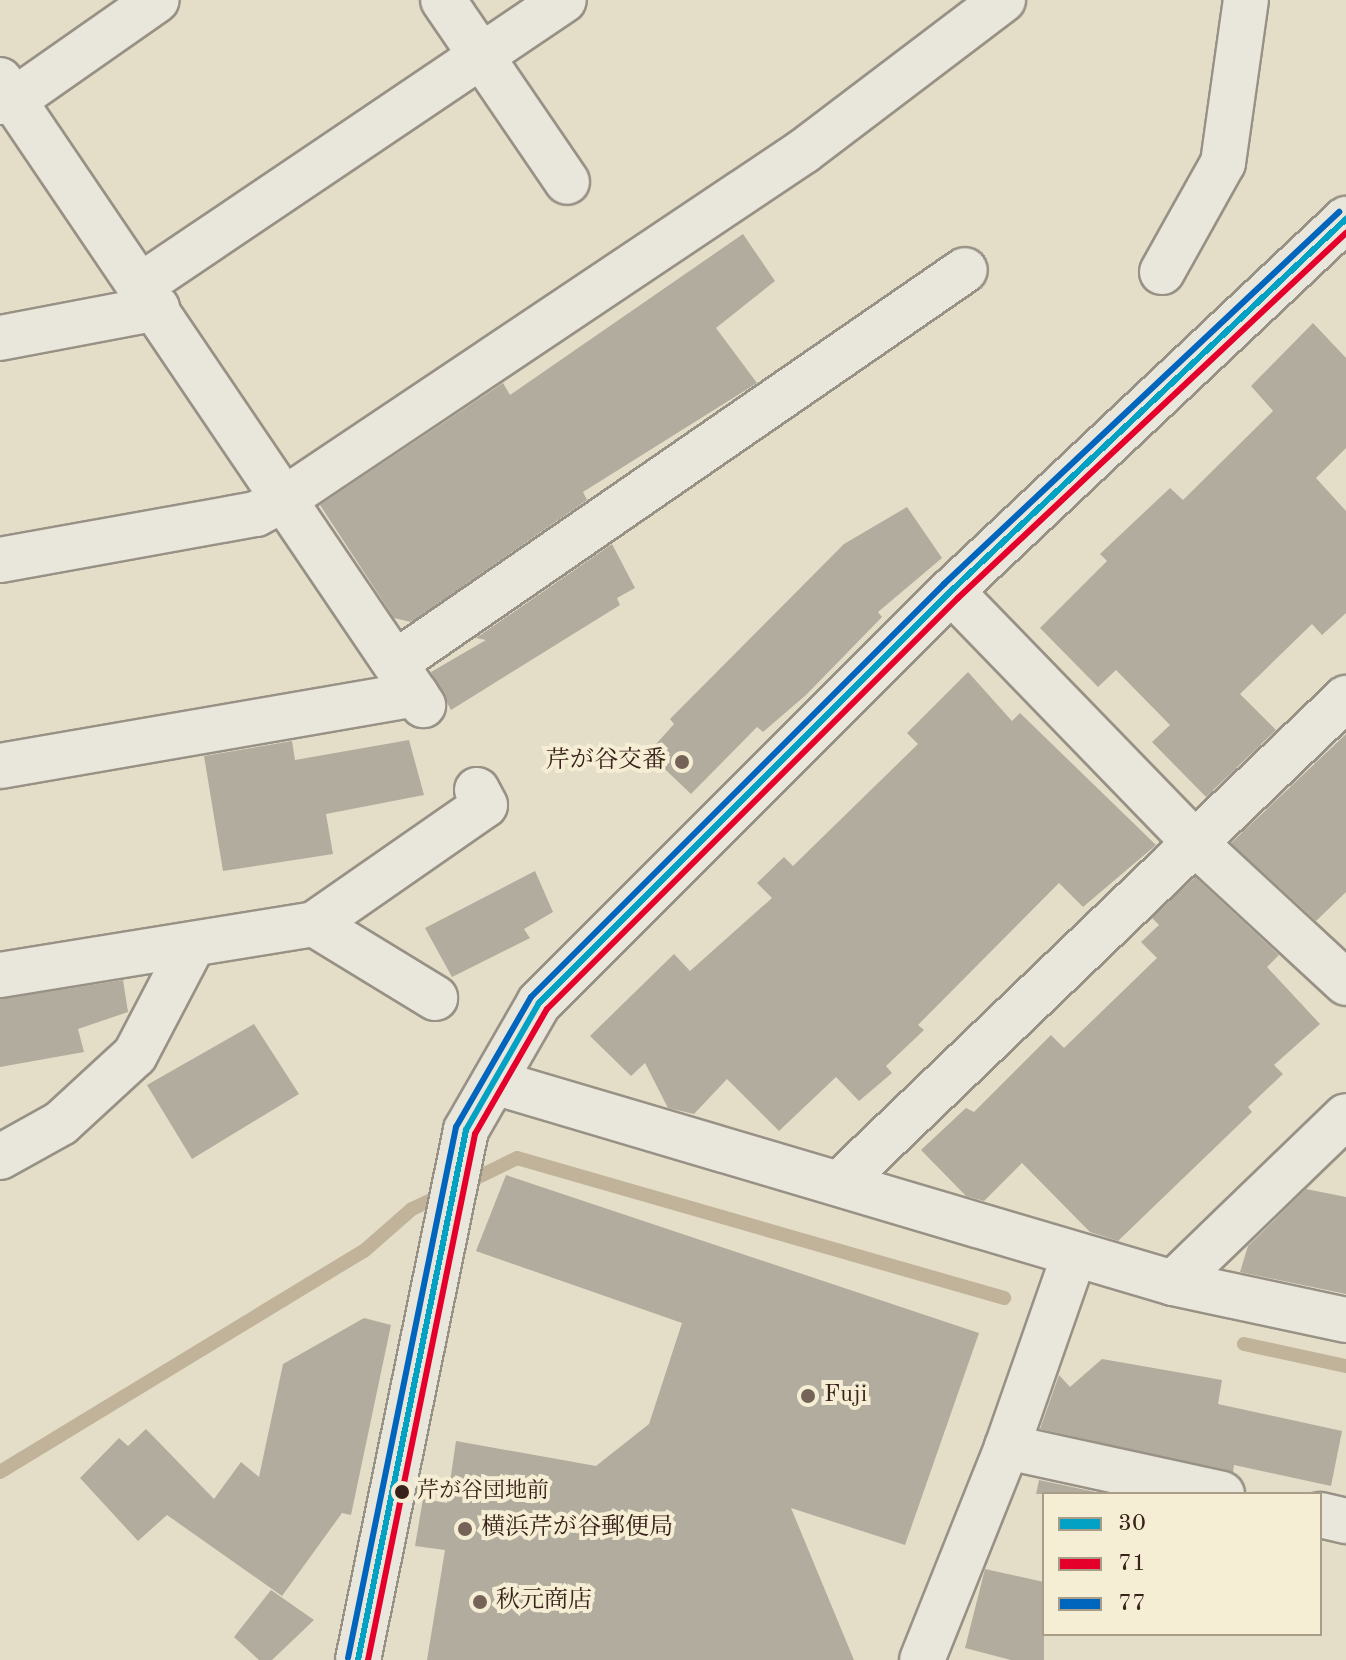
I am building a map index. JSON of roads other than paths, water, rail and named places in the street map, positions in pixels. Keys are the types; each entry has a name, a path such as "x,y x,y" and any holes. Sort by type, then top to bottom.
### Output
{"street":[{"path":"157,0 5,94 286,498 411,688"},
{"path":"443,0 567,182"},
{"path":"0,338 148,297 481,56 564,0"},
{"path":"0,560 256,514 286,498 804,151 1003,0"},
{"path":"1162,272 1223,163 1246,0"},
{"path":"358,1660 445,1248 466,1130 539,1003 951,591 1346,219"},
{"path":"0,766 411,688 965,270"},
{"path":"951,591 1195,843 1346,983"},
{"path":"843,1180 1346,698"},
{"path":"0,975 314,924 485,805 477,790"},
{"path":"314,924 435,998"},
{"path":"0,1157 61,1123 135,1055 193,944"},
{"path":"494,1082 843,1180 1074,1256 1173,1283 1346,1320"},
{"path":"1173,1283 1346,1116"},
{"path":"922,1660 1007,1447 1074,1256"},
{"path":"1007,1447 1213,1492"},
{"path":"1322,1515 1346,1521"}],"waterway":[{"path":"462,1185 517,1158 1004,1298"},
{"path":"0,1472 364,1251 412,1209 444,1194"},
{"path":"1244,1344 1346,1366"}],"place":[{"name":"芹が谷交番","path":"682,762"},
{"name":"Fuji","path":"808,1396"},
{"name":"芹が谷団地前","path":"402,1492"},
{"name":"横浜芹が谷郵便局","path":"465,1529"},
{"name":"秋元商店","path":"480,1602"}]}
